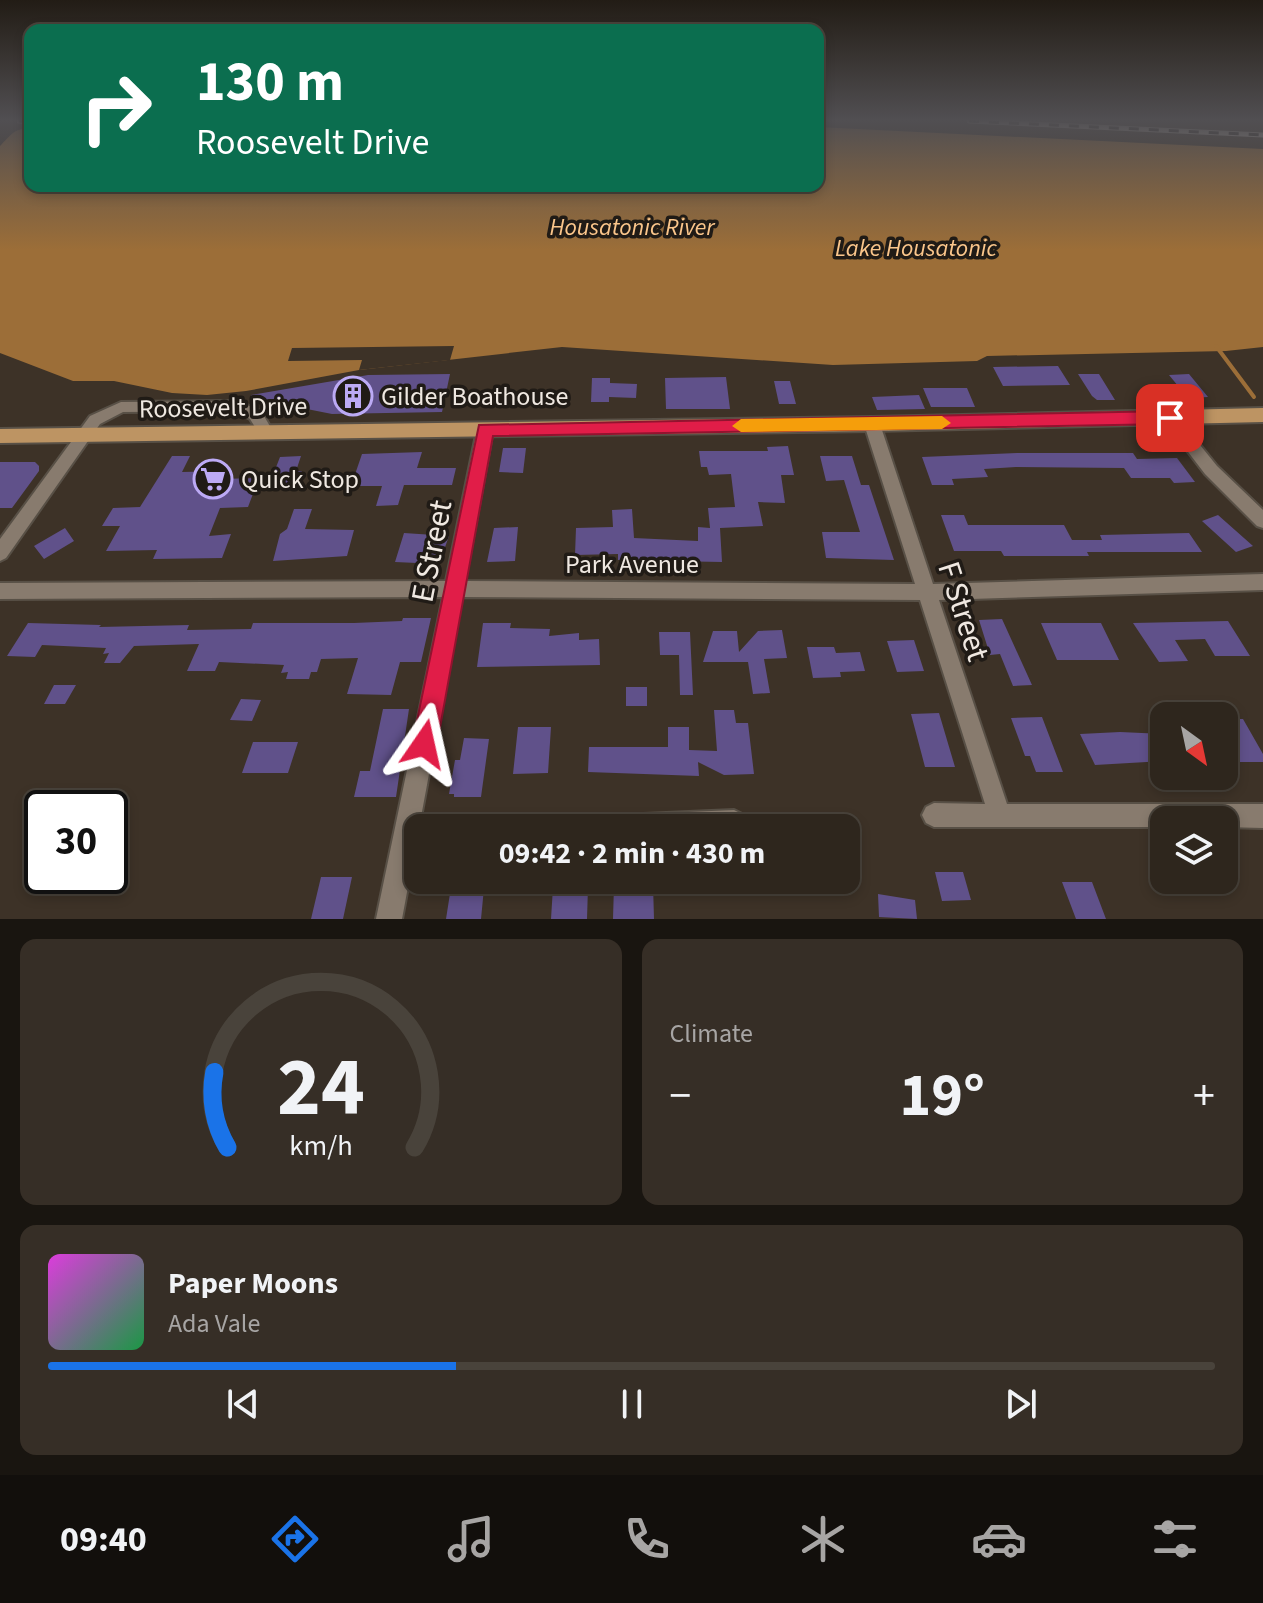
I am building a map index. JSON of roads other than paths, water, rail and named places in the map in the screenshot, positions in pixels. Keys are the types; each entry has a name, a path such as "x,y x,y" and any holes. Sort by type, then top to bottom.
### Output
{"main road":[{"name":"Roosevelt Drive","path":"0,436 872,424 1263,415"}],"street":[{"path":"0,553 95,420 121,407 238,406 256,415 266,433"},
{"path":"1170,418 1211,470 1263,521"},
{"name":"F Street","path":"872,424 1000,816"},
{"name":"E Street","path":"416,814 485,430"},
{"name":"Park Avenue","path":"0,591 454,589 926,592 1263,582"},
{"path":"934,815 1263,816"},
{"name":"E Street","path":"389,919 404,865"}],"water":[{"name":"Lake Housatonic","path":"0,164 24,164 24,192 824,192 824,164 1263,164 1263,347 1226,351 987,356 977,361 833,365 562,347 359,370 207,395 172,393 114,381 73,381 0,353"}],"waterway":[{"path":"1216,346 1254,397"}],"place":[{"name":"Gilder Boathouse","path":"353,396"},
{"name":"Quick Stop","path":"213,479"}],"water label":[{"name":"Housatonic River","path":"632,227"}]}
